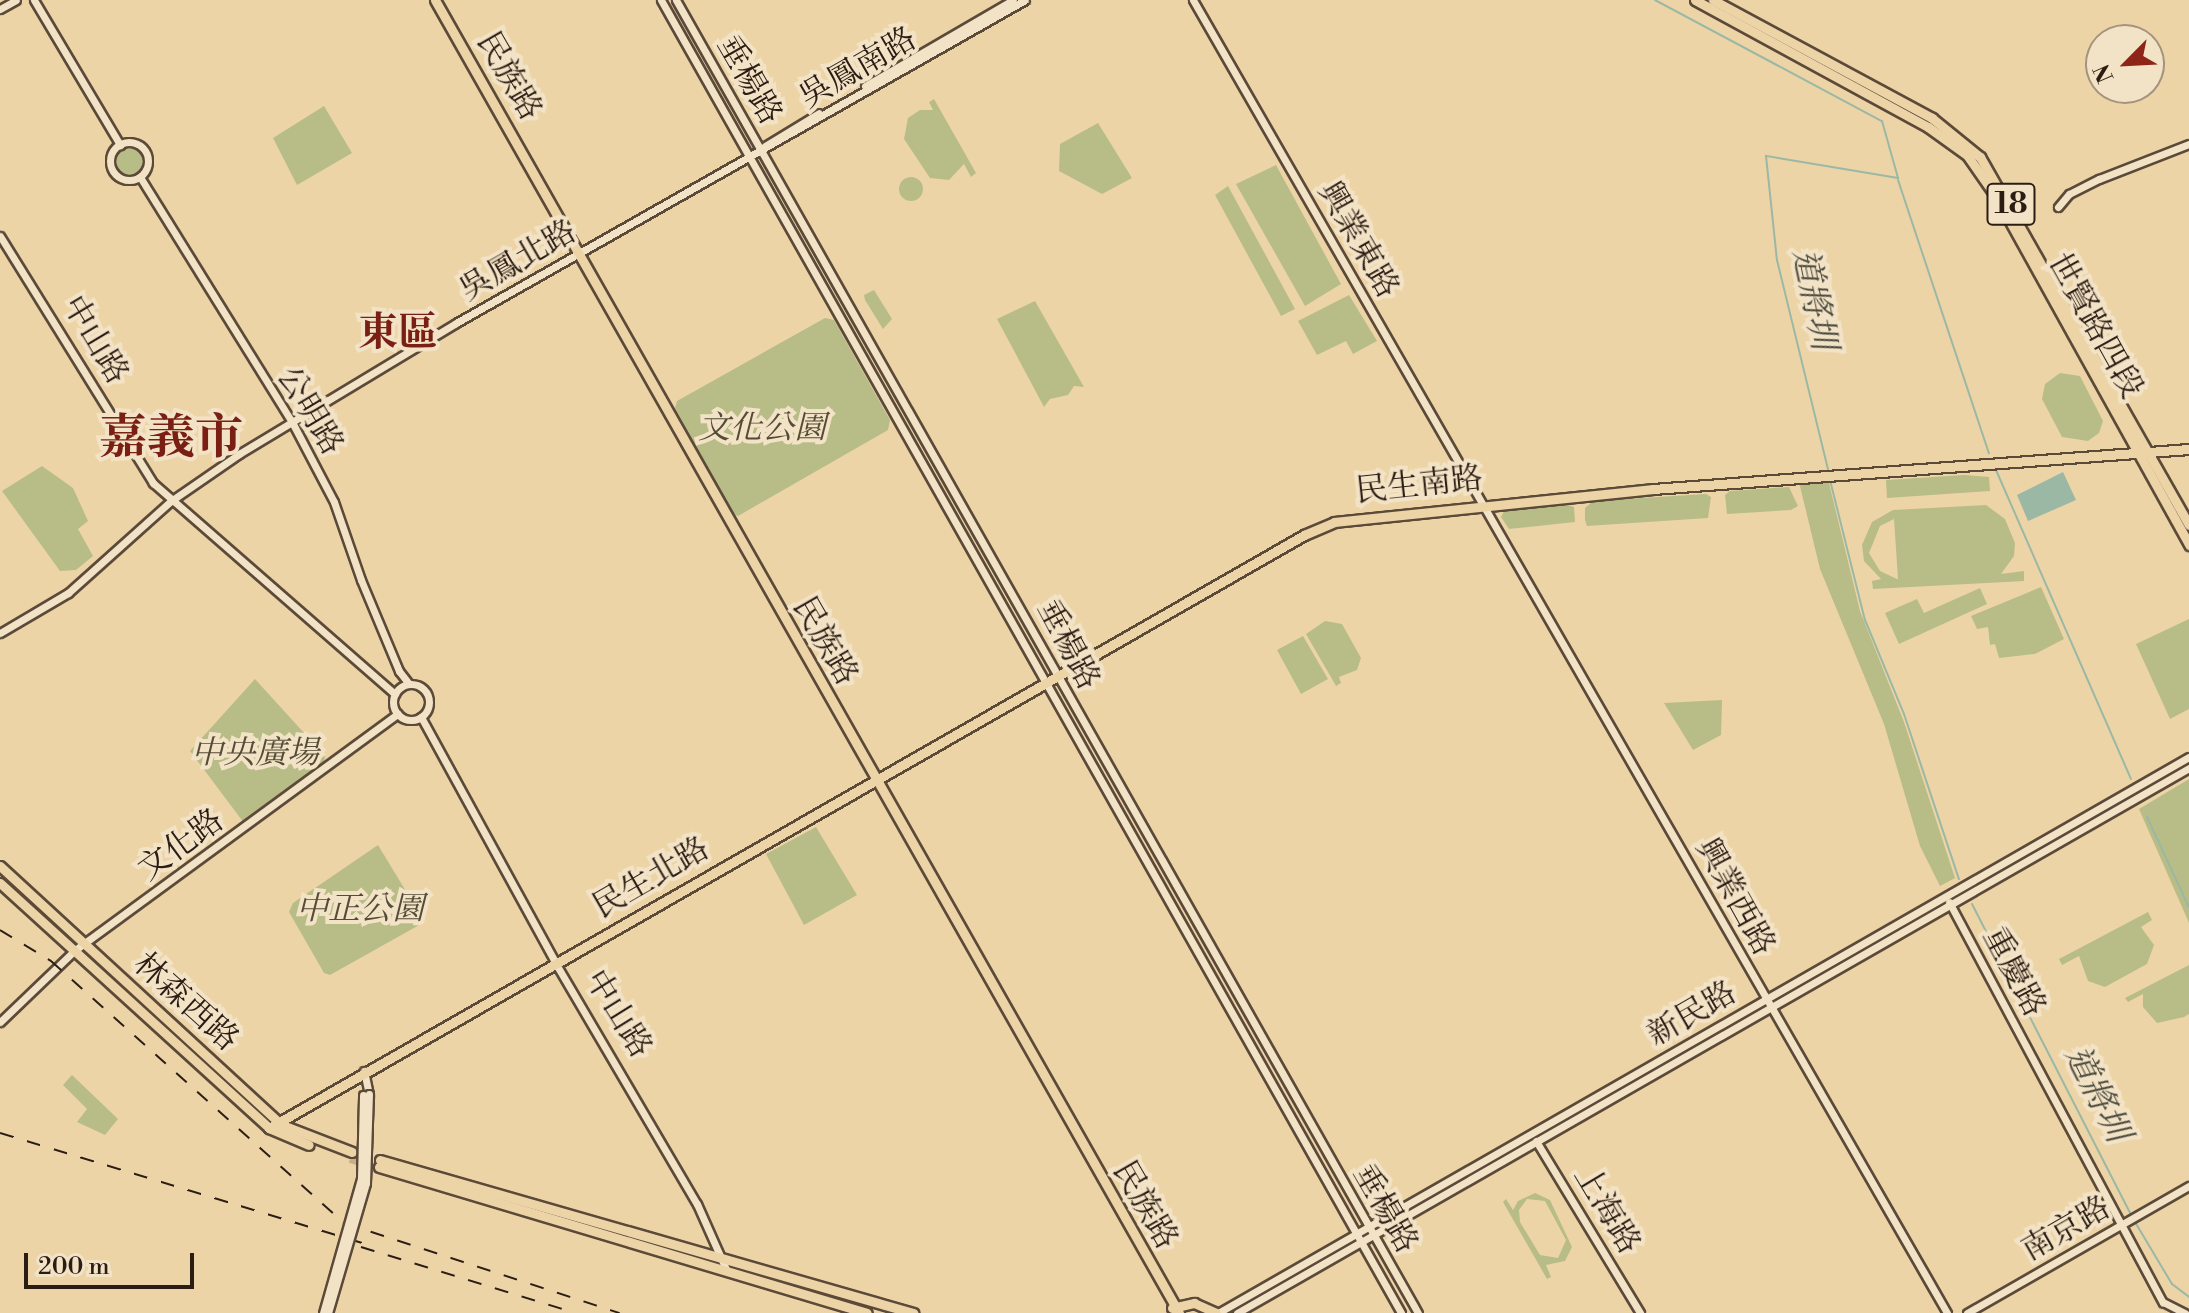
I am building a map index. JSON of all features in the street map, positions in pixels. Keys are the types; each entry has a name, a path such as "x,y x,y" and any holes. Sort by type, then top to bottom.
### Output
{"main road":[{"name":"民族路","path":"435,0 1175,1312"},
{"name":"世賢路四段","path":"1695,0 1928,127 1967,155 1997,198 2189,545"},
{"name":"世賢路四段","path":"1713,0 1932,118 1980,157 2189,525"},
{"path":"2138,454 2189,449"},
{"name":"民生南路","path":"1060,675 1313,531 1346,519 1483,503 1823,474 2138,454"},
{"name":"民生北路","path":"269,1128 281,1118 1060,675"},
{"name":"林森西路","path":"0,866 305,1138 351,1155 269,1128 0,883"},
{"path":"867,1313 380,1163 724,1255 913,1313"},
{"path":"1175,1312 1194,1303 1217,1313"}],"street":[{"path":"0,9 16,0"},
{"name":"公明路","path":"34,0 120,145"},
{"name":"垂楊路","path":"661,0 1047,683 1084,758 1401,1313"},
{"name":"垂楊路","path":"676,0 1060,675 1098,755 1418,1313"},
{"name":"吳鳳南路","path":"761,150 1013,0"},
{"name":"吳鳳南路","path":"761,150 1025,0"},
{"name":"興業東路","path":"1193,0 1483,503"},
{"name":"公明路","path":"135,143 146,154 148,164 140,177 123,179 113,172 110,159 120,145 135,143"},
{"path":"2058,207 2069,194 2099,179 2189,144"},
{"name":"吳鳳北路","path":"0,633 68,593 171,501 292,422 761,150"},
{"name":"公明路","path":"140,177 292,422 334,502 361,580 399,671 409,684"},
{"name":"中山路","path":"0,236 111,418 171,501 395,694"},
{"name":"興業西路","path":"1483,503 1947,1313"},
{"path":"409,684 428,695 421,717 407,719 398,714 395,694 409,684"},
{"name":"文化路","path":"0,1022 84,943 398,714"},
{"name":"中山路","path":"421,717 556,964 615,1056 724,1255 726,1269"},
{"name":"新民路","path":"1217,1313 2189,757"},
{"name":"新民路","path":"1237,1313 1361,1245 2189,768"},
{"path":"2028,850 2032,858"},
{"name":"重慶路","path":"1946,897 2125,1224 2163,1302 2185,1313"},
{"path":"326,1313 366,1183 364,1071"},
{"name":"上海路","path":"1527,1137 1538,1142 1640,1313"},
{"name":"南京路","path":"1967,1313 2189,1186"}],"green space":[{"path":"934,99 976,173 971,177 964,164 949,180 930,178 904,139 908,118 920,110 933,110 929,102"},
{"path":"324,106 352,153 297,185 273,138"},
{"path":"1098,123 1132,178 1102,194 1059,171 1060,144"},
{"path":"130,147 140,151 144,161 140,171 130,175 120,171 116,161 120,151"},
{"path":"1276,165 1341,284 1305,306 1236,184"},
{"path":"911,177 922,184 923,189 916,200 911,201 900,194 899,189 906,178"},
{"path":"1228,186 1295,309 1281,316 1215,195"},
{"path":"874,290 892,319 883,329 865,300 864,295"},
{"path":"1349,295 1377,341 1353,354 1346,341 1317,355 1298,321"},
{"path":"1035,301 1084,387 1074,386 1068,395 1050,399 1044,407 997,319"},
{"name":"文化公園","path":"825,318 834,320 890,420 888,430 738,516 731,513 675,408 677,401"},
{"path":"2060,373 2080,376 2103,421 2099,433 2088,441 2062,437 2042,399 2045,384"},
{"path":"42,466 73,488 88,521 78,529 93,556 76,570 60,571 2,491"},
{"path":"1965,475 1989,477 1990,491 1887,498 1886,480"},
{"path":"1799,482 1829,483 1860,611 1904,722 1955,878 1940,886 1920,846 1884,724 1820,569"},
{"path":"1789,487 1798,506 1791,510 1727,514 1725,495 1730,491"},
{"path":"1706,494 1711,497 1708,518 1587,526 1585,520 1585,508 1593,501"},
{"path":"1565,504 1574,507 1575,522 1509,529 1501,517 1505,509"},
{"path":"1986,505 2005,519 2015,543 2014,556 2001,574 2024,571 2024,581 1873,589 1872,581 1881,579 1864,561 1862,545 1872,522 1893,510","holes":["1894,519 1898,579 1880,571 1869,553 1880,526"]},
{"path":"2041,587 2064,639 2035,654 1999,658 1995,644 1990,645 1988,627 1977,629 1971,616"},
{"path":"1980,588 1987,604 1899,644 1885,613 1917,599 1924,613"},
{"path":"2189,619 2189,709 2170,719 2136,644"},
{"path":"1325,621 1342,624 1361,658 1357,670 1339,677 1341,683 1336,686 1306,634"},
{"path":"1303,636 1328,679 1301,694 1277,650"},
{"name":"中央廣場","path":"255,679 325,756 324,764 244,823 190,751"},
{"path":"1722,700 1721,735 1693,750 1664,703"},
{"path":"2189,779 2189,923 2139,809"},
{"path":"816,827 857,895 804,925 766,854"},
{"name":"中正公園","path":"378,845 421,916 421,924 330,975 324,973 289,912 293,903"},
{"path":"2148,912 2152,920 2141,927 2154,945 2147,964 2105,987 2088,981 2079,956 2062,965 2059,959"},
{"path":"2189,965 2189,1014 2184,1017 2157,1023 2143,1007 2143,994 2128,1002 2125,998"},
{"path":"72,1075 118,1119 105,1135 77,1122 87,1109 63,1085"},
{"path":"1535,1193 1550,1200 1572,1247 1565,1261 1546,1265 1551,1277 1547,1279 1503,1202 1506,1199 1513,1210 1518,1201","holes":["1527,1199 1545,1201 1566,1240 1558,1258 1540,1255 1520,1222 1519,1210"]}],"shaded area":[{"path":"2063,472 2076,500 2028,521 2017,495"}],"waterway":[{"name":"道將圳","path":"1655,0 1882,121 1898,178 1766,156 1777,260 1829,474"},
{"path":"1898,180 1989,453"},
{"path":"1996,470 2131,779"},
{"name":"道將圳","path":"1830,480 1865,620 1904,714 1959,879"},
{"path":"2147,817 2189,907"},
{"name":"道將圳","path":"1972,904 2132,1216"},
{"name":"道將圳","path":"2135,1222 2172,1284 2189,1297"}],"tunnel":[{"path":"350,1158 379,1167"}],"railway":[{"path":"0,930 51,961 344,1223 620,1313"},
{"path":"0,1133 371,1246"},
{"path":"361,1247 575,1313"}],"district":[{"name":"東區","path":"398,333"},
{"name":"嘉義市","path":"171,440"}]}
